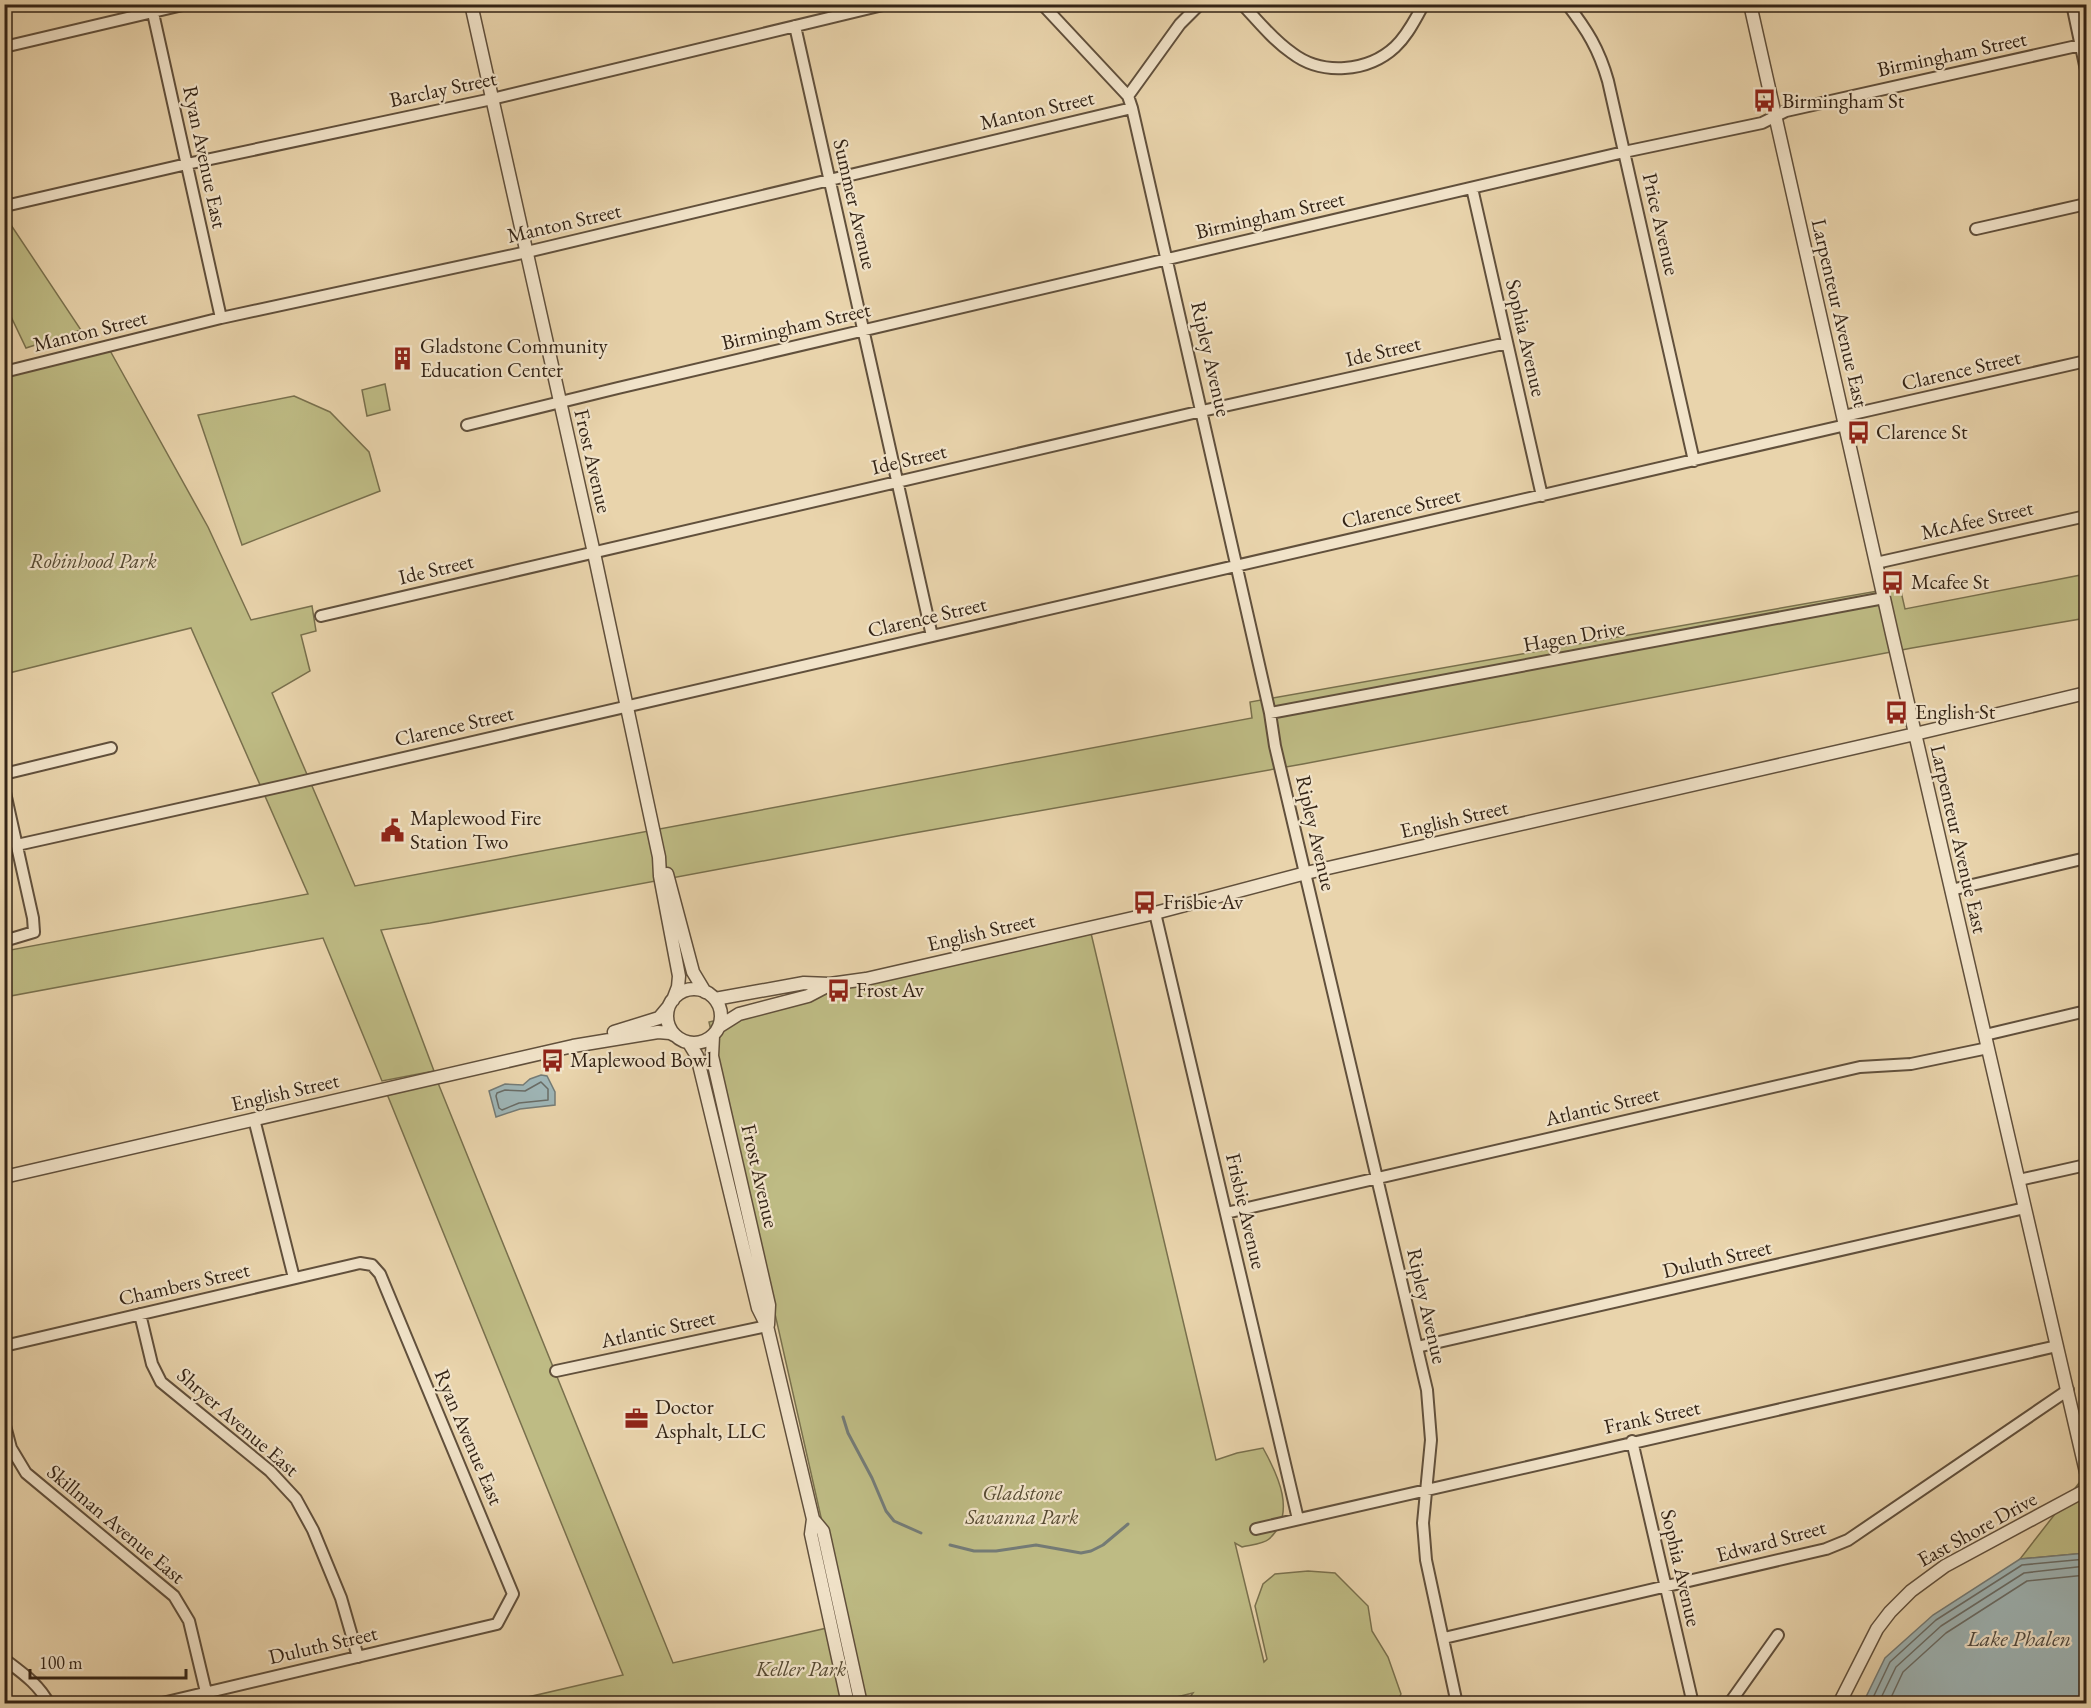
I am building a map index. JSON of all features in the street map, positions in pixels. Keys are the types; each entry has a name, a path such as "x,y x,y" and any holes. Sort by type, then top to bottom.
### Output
{"street":[{"path":"4,47 152,8 187,4"},
{"name":"Frost Avenue","path":"471,4 628,705 659,857 660,876 679,976 678,987 671,1003"},
{"name":"Barclay Street","path":"5,206 187,164 492,99 887,4"},
{"name":"Ripley Avenue","path":"1042,4 1128,96 1132,108 1270,712 1275,746 1427,1390 1431,1440 1423,1523 1426,1560 1457,1704"},
{"path":"1128,96 1180,24 1200,4"},
{"path":"1242,4 1279,43 1293,54 1317,65 1344,68 1366,63 1386,54 1406,35 1424,4"},
{"name":"Price Avenue","path":"1567,4 1585,27 1602,60 1694,461"},
{"name":"Larpenteur Avenue East","path":"1750,4 1915,734 2086,1472"},
{"path":"2072,4 2086,70"},
{"name":"Ryan Avenue East","path":"152,8 221,318"},
{"name":"Summer Avenue","path":"795,26 932,636"},
{"name":"Birmingham Street","path":"467,425 1624,152 1762,123 1786,111 2081,45"},
{"name":"Manton Street","path":"4,372 221,318 527,252 1132,108"},
{"name":"Sophia Avenue","path":"1472,188 1542,496"},
{"path":"1976,229 2086,204"},
{"name":"Ide Street","path":"321,616 1202,411 1507,343"},
{"name":"Clarence Street","path":"17,845 298,783 628,705 1694,461 1845,421 2086,362"},
{"name":"McAfee Street","path":"1876,562 2086,516"},
{"name":"Hagen Drive","path":"1270,712 1884,598"},
{"name":"English Street","path":"710,996 804,982 830,984 866,979 1155,913 1306,873 2086,693"},
{"path":"4,774 111,748"},
{"path":"4,788 33,918 34,932 4,941"},
{"name":"Frost Avenue","path":"659,857 667,874 693,972 710,996"},
{"path":"1951,890 2086,858"},
{"name":"Frisbie Avenue","path":"1155,913 1298,1519"},
{"name":"English Street","path":"716,1030 739,1014 808,996 830,984"},
{"path":"688,990 710,996 720,1008 721,1017 716,1030 698,1043 689,1043 676,1036 668,1022 671,1003 680,993 688,990"},
{"name":"English Street","path":"573,1046 659,1018 671,1003"},
{"name":"Atlantic Street","path":"1226,1213 1860,1067 1911,1064 2086,1011"},
{"name":"Frost Avenue","path":"716,1030 712,1056 769,1305 767,1326"},
{"name":"English Street","path":"4,1177 573,1046 658,1032 676,1036"},
{"name":"Frost Avenue","path":"689,1043 697,1056 758,1308 767,1326 813,1519 811,1534 848,1704"},
{"path":"254,1119 294,1278"},
{"path":"2019,1180 2086,1165"},
{"name":"Duluth Street","path":"1417,1347 2025,1208"},
{"name":"Chambers Street","path":"4,1346 360,1263 372,1265"},
{"name":"Ryan Avenue East","path":"372,1265 380,1274 513,1594 497,1624"},
{"name":"Shryer Avenue East","path":"140,1314 152,1364 161,1382 270,1471 285,1485 301,1507 314,1530 341,1598 358,1657"},
{"name":"Atlantic Street","path":"556,1371 767,1326"},
{"name":"Frank Street","path":"1256,1529 1632,1441 1794,1407 2057,1346"},
{"name":"Edward Street","path":"1444,1638 1826,1549 1848,1540 2068,1390"},
{"name":"Skillman Avenue East","path":"4,1422 11,1448 26,1473 174,1596 189,1621 206,1692"},
{"name":"Sophia Avenue","path":"1632,1441 1693,1704"},
{"name":"East Shore Drive","path":"1839,1704 1877,1629 1911,1591 1945,1566 2086,1490"},
{"name":"Frost Avenue","path":"813,1519 822,1531 861,1704"},
{"name":"Duluth Street","path":"158,1704 497,1624"},
{"path":"1729,1704 1778,1635"},
{"path":"4,1659 43,1692 49,1704"}],"green space":[{"path":"5,216 81,330 26,348 5,304"},
{"name":"Robinhood Park","path":"108,347 208,527 251,620 312,606 316,631 301,635 310,671 272,693 355,886 1252,718 1250,702 1900,587 1905,609 2086,574 2086,618 1912,648 1303,764 381,930 434,1071 382,1081 323,938 5,997 5,951 308,894 191,628 5,674 4,372"},
{"path":"385,384 390,410 367,416 362,390"},
{"path":"294,396 330,412 369,452 380,491 242,545 198,415"},
{"name":"Gladstone Savanna Park","path":"1090,929 1216,1460 1263,1448 1279,1482 1282,1494 1282,1518 1269,1539 1242,1547 1235,1543 1264,1662 1267,1659 1255,1606 1263,1584 1275,1574 1308,1571 1335,1573 1368,1606 1372,1631 1388,1657 1401,1694 1396,1703 1186,1703 1193,1693 1148,1704 863,1703 709,1022"},
{"name":"Keller Park","path":"438,1083 673,1663 827,1628 842,1703 502,1703 623,1675 387,1094"},
{"path":"2086,1477 2086,1553 2020,1559 2083,1478"}],"water":[{"path":"541,1075 547,1076 555,1092 555,1105 520,1109 496,1117 489,1091 505,1084 523,1085 530,1079"},
{"name":"Lake Phalen","path":"2086,1553 2086,1703 1863,1703 1885,1658 1933,1615 2020,1559"}],"waterway":[{"path":"843,1417 848,1433 872,1478 886,1511 894,1521 921,1533"},
{"path":"950,1545 974,1551 996,1551 1036,1545 1081,1553 1103,1545 1128,1524"}],"place":[{"name":"Birmingham St","path":"1764,101"},
{"name":"Gladstone Community Education Center","path":"402,358"},
{"name":"Clarence St","path":"1858,432"},
{"name":"Mcafee St","path":"1893,582"},
{"name":"English St","path":"1897,712"},
{"name":"Maplewood Fire Station Two","path":"392,830"},
{"name":"Frisbie Av","path":"1145,902"},
{"name":"Frost Av","path":"838,990"},
{"name":"Maplewood Bowl","path":"552,1060"},
{"name":"Doctor Asphalt, LLC","path":"637,1419"}]}
